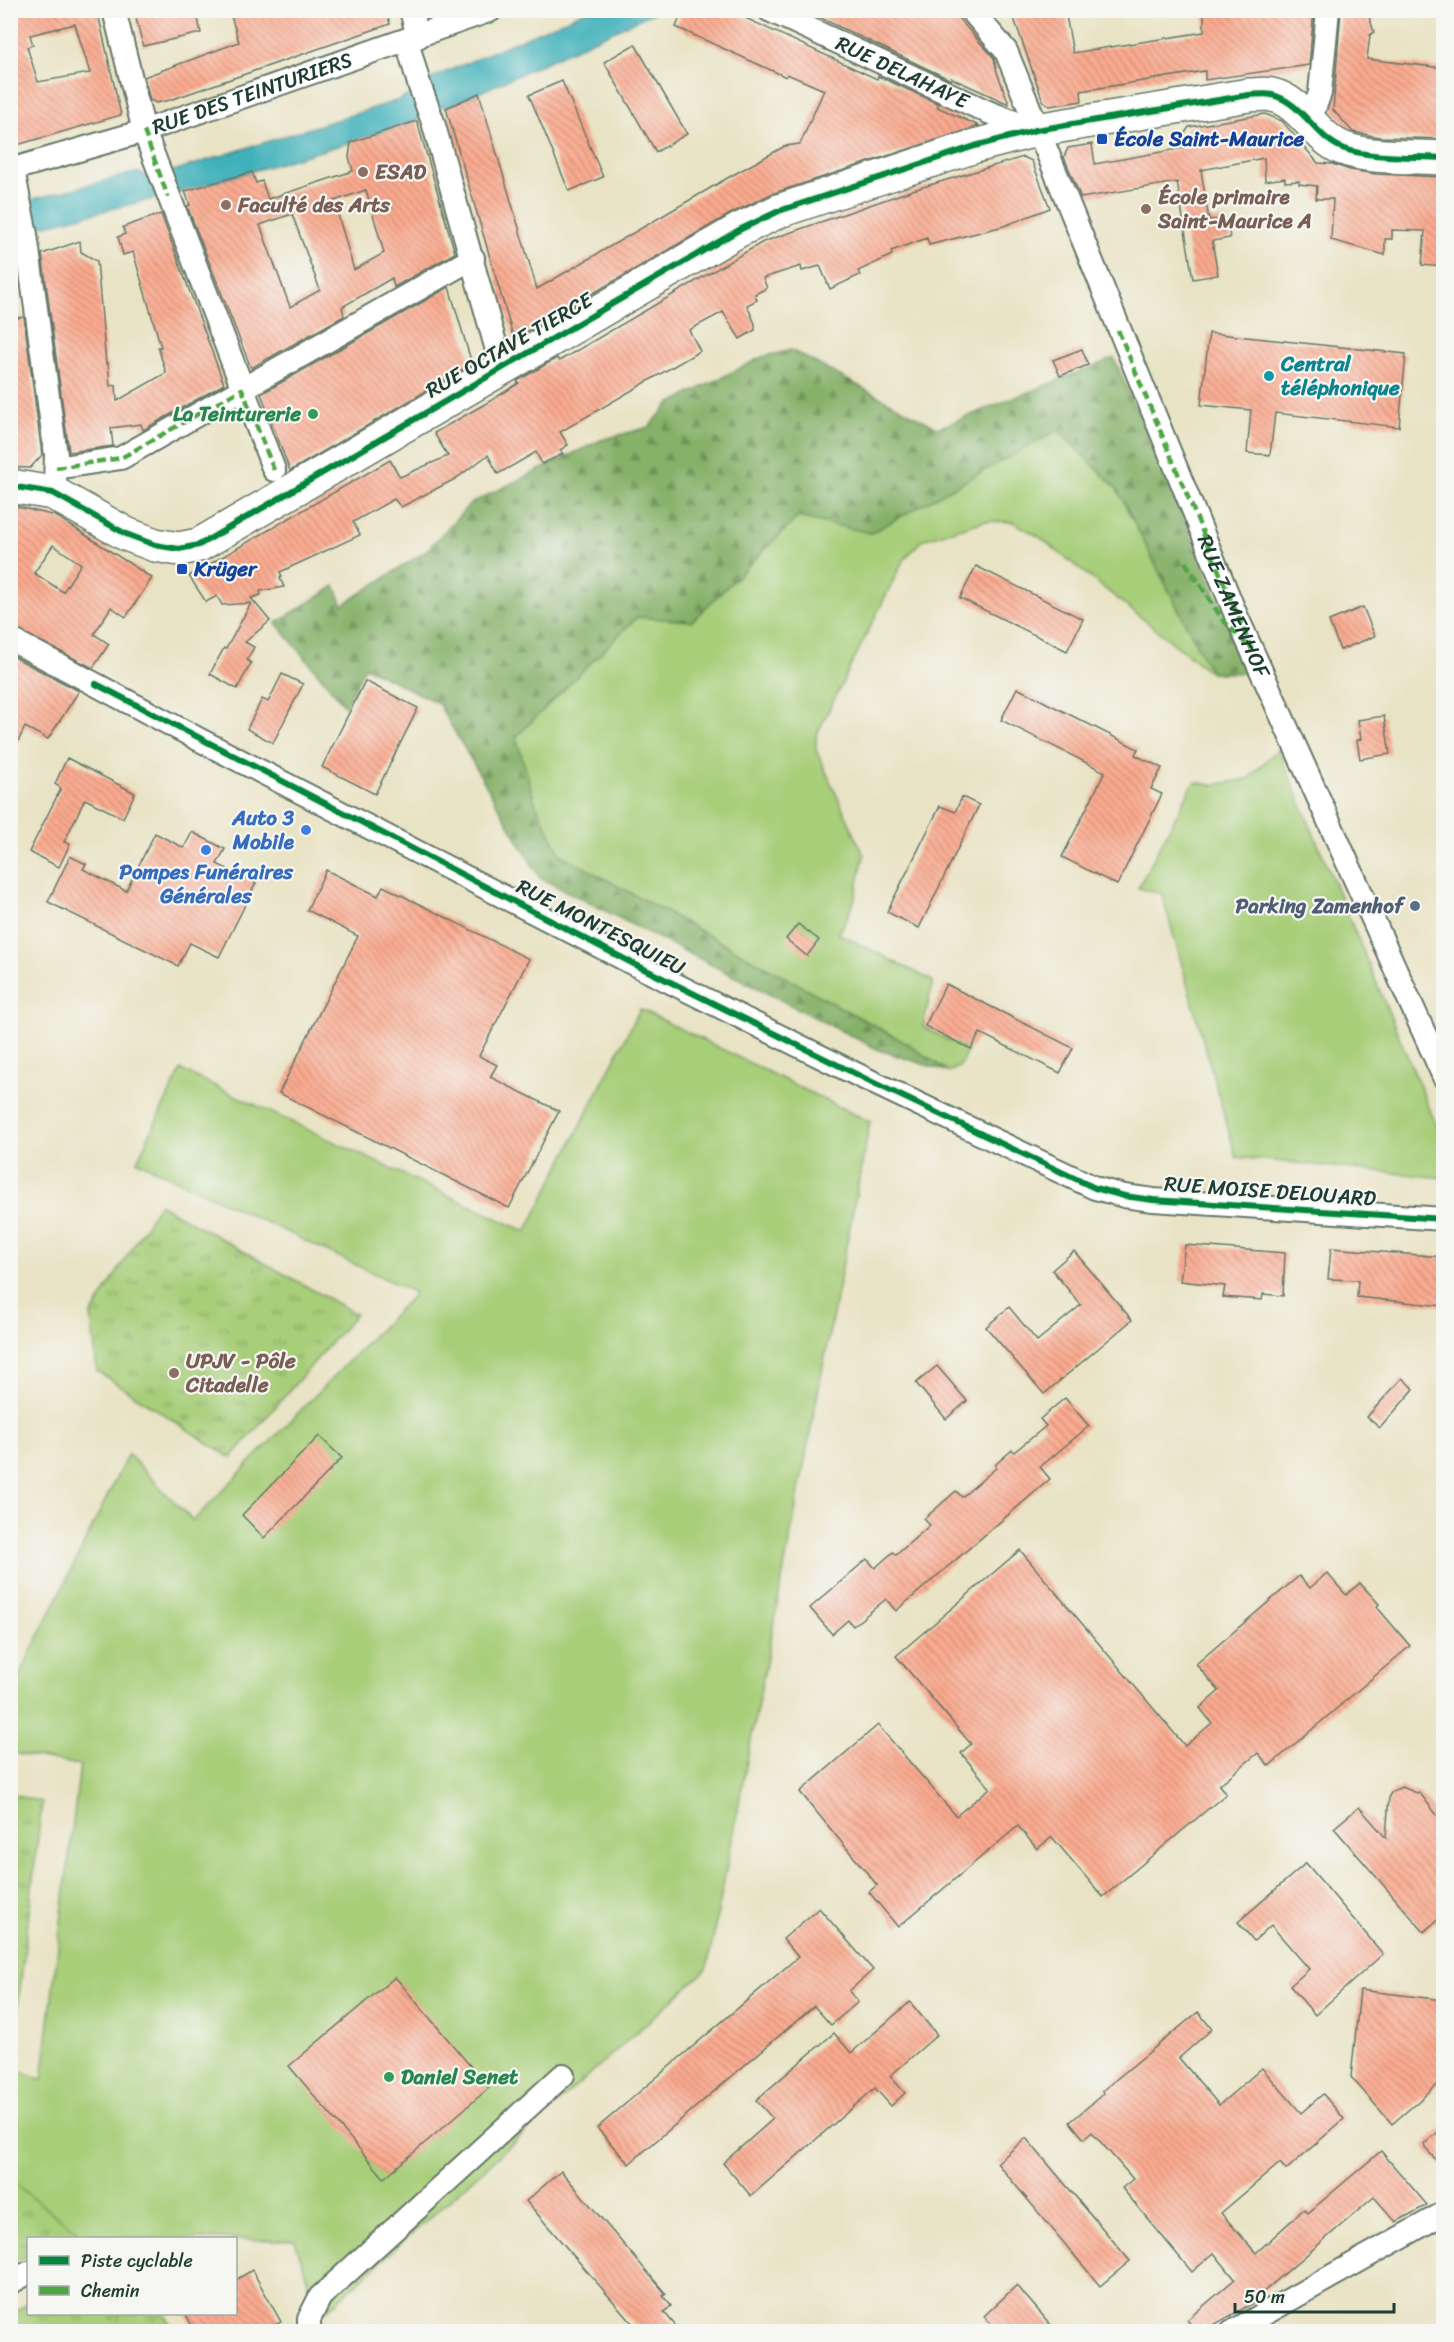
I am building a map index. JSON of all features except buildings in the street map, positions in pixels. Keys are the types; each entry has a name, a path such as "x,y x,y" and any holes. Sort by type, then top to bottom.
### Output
{"street":[{"path":"114,10 144,131 274,470"},
{"path":"411,10 419,84 431,116 502,368"},
{"name":"RUE DES TEINTURIERS","path":"12,170 144,131 413,39 490,10"},
{"name":"RUE DELAHAYE","path":"769,10 988,112 1036,130"},
{"name":"RUE ZAMENHOF","path":"971,10 1006,51 1118,330 1252,650 1443,1077"},
{"path":"1310,120 1320,93 1328,10"},
{"name":"RUE OCTAVE TIERCE","path":"10,486 55,480 126,534 155,545 178,549 199,545 739,230 779,211 964,150 1036,130 1249,95 1271,95 1286,101 1310,120 1325,138 1341,148 1363,153 1443,158"},
{"path":"12,170 26,234 56,455 55,480 121,458 472,258"},
{"name":"RUE MONTESQUIEU","path":"10,639 632,963 872,1082 1095,1188"},
{"name":"RUE MOISE DELOUARD","path":"1095,1188 1124,1196 1153,1200 1443,1219"},
{"path":"309,2331 309,2319 320,2297 564,2075"},
{"path":"1232,2331 1443,2213"},
{"path":"10,2283 27,2274"}],"green space":[{"path":"791,350 938,428 1114,358 1250,673 1211,673 1117,489 1058,430 871,533 798,517 692,621 637,617 516,737 536,805 561,855 908,1044 949,1072 879,1050 540,878 438,703 365,667 345,706 276,623 335,586 343,605 426,551 471,503 601,440 649,427 669,404 762,357"},
{"path":"1058,429 1117,489 1211,673 1038,536 1013,522 985,521 922,540 903,561 816,736 816,750 864,855 854,902 839,934 933,981 923,1027 968,1050 959,1067 949,1072 908,1044 561,855 536,805 515,737 637,617 692,621 798,517 871,533"},
{"path":"1278,749 1443,1141 1443,1178 1236,1157 1162,894 1138,888 1194,782 1213,785 1248,779"},
{"path":"640,1009 870,1122 707,1969 319,2317 295,2240 237,2239 237,2237 84,2237 11,2181 11,2067 42,2080 80,1765 11,1753 10,1695 128,1454 193,1521 415,1293 137,1161 181,1070 526,1232"},
{"path":"159,1204 356,1314 231,1458 97,1371 91,1315"},
{"path":"11,1794 42,1802 14,2040 10,2039"},
{"path":"11,2181 84,2237 27,2237 27,2256 11,2263"},
{"path":"27,2304 27,2315 165,2315 175,2331 11,2331 11,2314"}],"water":[{"path":"586,11 657,11 446,108 445,105 417,121 185,191 34,228 11,237 10,205 138,172 151,178 399,100 431,84 430,79"}],"marked path":[{"path":"144,131 168,197"},
{"path":"1118,330 1252,650"},
{"path":"56,468 121,458 242,389 274,470"},
{"path":"1185,562 1223,620 1246,644"}],"cycle path":[{"path":"10,486 53,493 126,534 155,545 179,549 199,545 739,230 779,211 975,146 1036,130 1266,94 1283,99 1332,143 1353,152 1444,158"},
{"path":"96,684 632,963 872,1082 1095,1188 1124,1196 1153,1200 1444,1219"}],"place":[{"name":"École Saint-Maurice","path":"1102,139"},
{"name":"ESAD","path":"363,172"},
{"name":"Faculté des Arts","path":"226,205"},
{"name":"École primaire Saint-Maurice A","path":"1146,209"},
{"name":"Central téléphonique","path":"1269,376"},
{"name":"La Teinturerie","path":"313,414"},
{"name":"Krüger","path":"182,569"},
{"name":"Auto 3 Mobile","path":"306,830"},
{"name":"Pompes Funéraires Générales","path":"206,850"},
{"name":"Parking Zamenhof","path":"1415,906"},
{"name":"UPJV - Pôle Citadelle","path":"174,1373"},
{"name":"Daniel Senet","path":"389,2077"}]}
